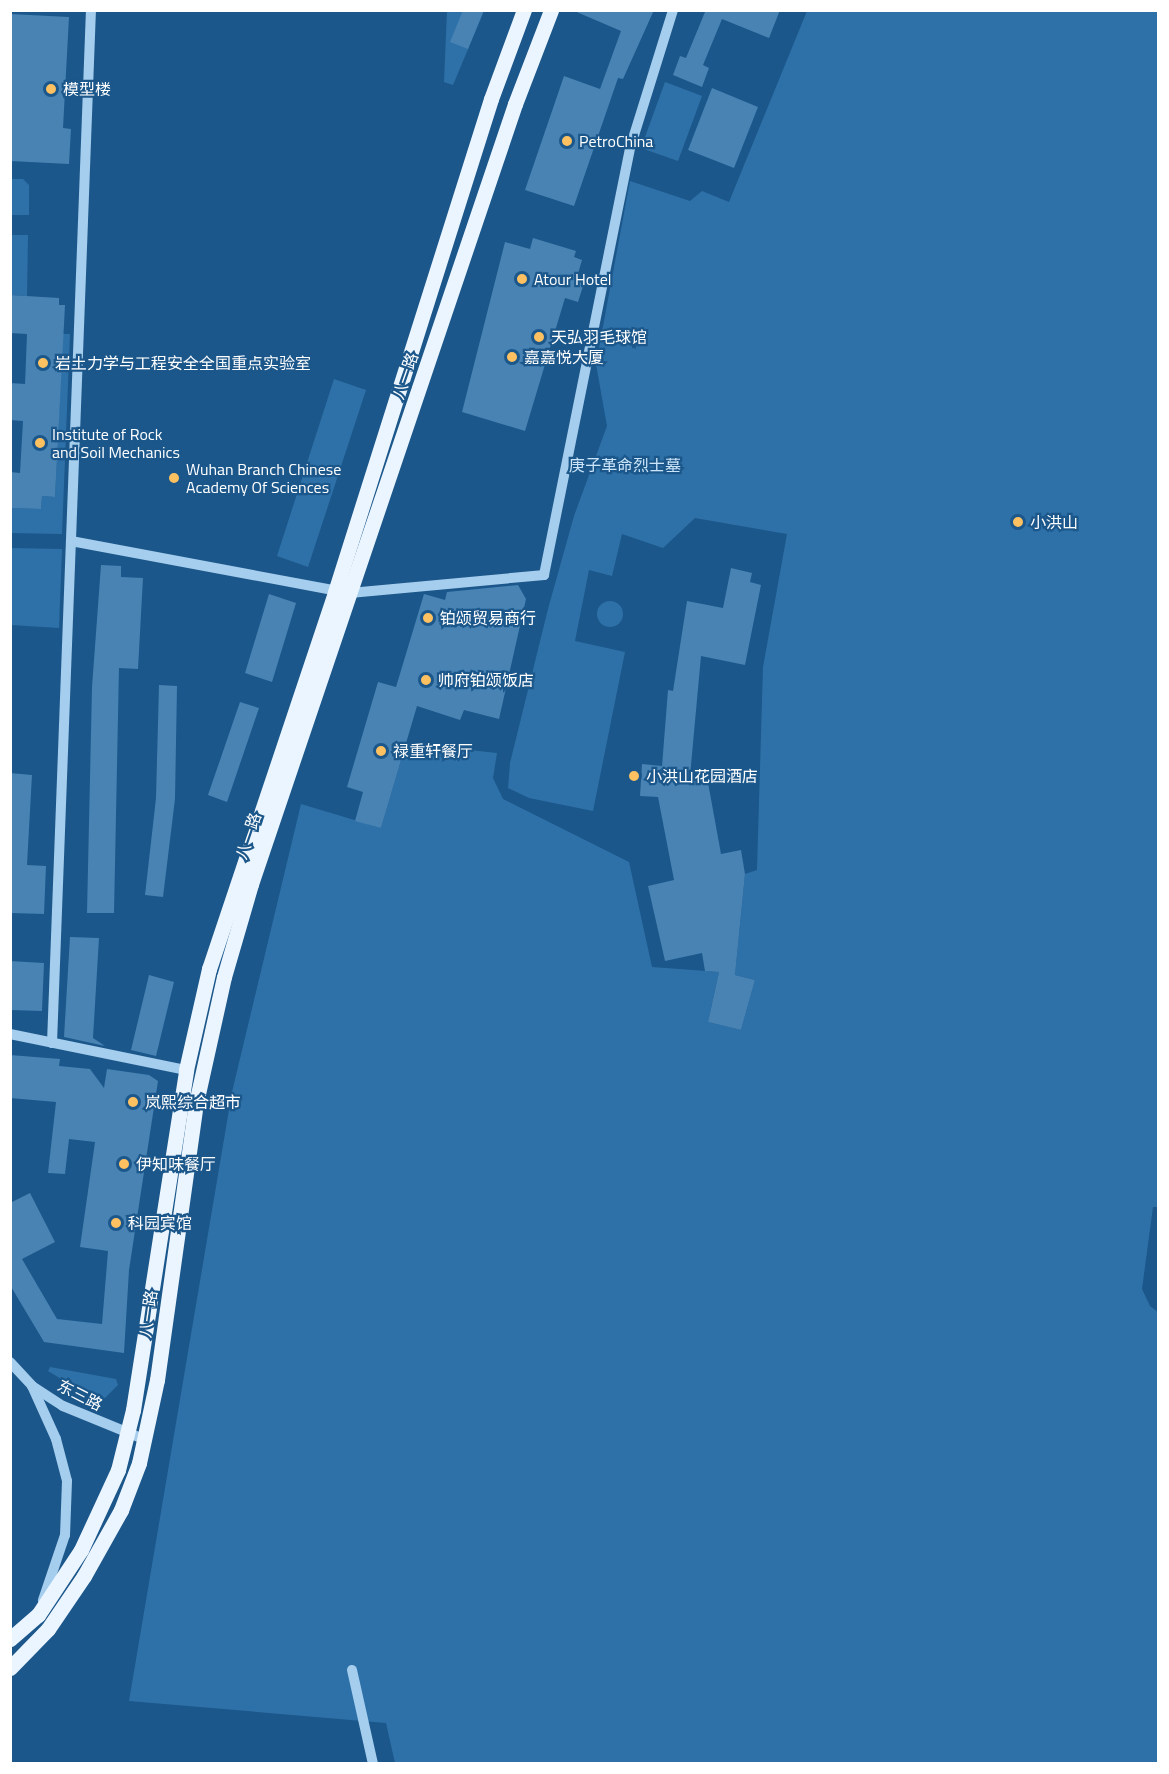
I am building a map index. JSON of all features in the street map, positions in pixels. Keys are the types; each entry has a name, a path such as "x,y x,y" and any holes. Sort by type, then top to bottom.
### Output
{"main road":[{"name":"八一路","path":"10,1668 48,1629 84,1576 121,1510 146,1440 191,1133 214,1019 251,884 491,99 524,10"},
{"name":"八一路","path":"10,1639 38,1615 103,1510 128,1434 186,1070 215,948 515,104 551,10"}],"street":[{"path":"52,1043 91,10"},
{"path":"71,541 342,592 544,575 631,146 673,10"},
{"path":"10,1034 186,1070"},
{"name":"东三路","path":"10,1362 32,1386 63,1406 146,1440"},
{"path":"32,1386 56,1439 68,1490 65,1535 38,1615"},
{"path":"352,1670 373,1764"}],"green space":[{"path":"447,11 484,11 453,85 444,82"},
{"name":"庚子革命烈士墓","path":"807,11 1158,11 1158,1207 1153,1207 1142,1289 1150,1306 1158,1312 1158,1763 395,1763 386,1723 129,1701 232,1092 301,804 381,828 406,743 497,753 493,778 503,799 629,862 652,967 719,972 708,1022 741,1030 755,980 735,975 745,874 757,870 763,667 787,534 695,518 663,548 622,534 612,576 589,570 575,641 625,652 593,811 529,798 508,788 510,763 548,609 574,516 607,426 596,364 630,181 690,201 702,191 729,202"},
{"path":"665,82 702,96 678,161 641,148"},
{"path":"11,179 23,179 29,185 29,215 11,215"},
{"path":"11,235 28,235 27,296 11,295"},
{"path":"63,334 70,334 62,534 11,533 11,508 41,509 42,496 55,497"},
{"path":"334,379 366,390 308,567 277,556"},
{"path":"10,548 62,549 59,628 11,625"},
{"path":"610,601 619,605 623,614 619,623 610,627 601,623 597,614 601,605"},
{"path":"50,1367 116,1379 118,1385 105,1398 91,1397 48,1371"}],"building":[{"path":"463,10 484,10 468,49 450,42"},
{"path":"572,10 654,10 623,79 618,78 574,206 525,190 564,76 600,89 621,31"},
{"path":"702,10 780,10 769,38 722,19 703,65 709,68 702,87 673,75 680,56 686,58 705,12"},
{"name":"模型楼","path":"10,14 69,17 63,128 71,129 69,164 10,161"},
{"path":"712,88 758,107 734,168 688,150"},
{"name":"嘉嘉悦大厦","path":"533,238 576,251 574,257 582,260 577,277 585,280 578,302 565,298 525,431 462,412 505,242 530,249"},
{"path":"10,295 59,298 59,305 65,305 55,497 42,496 41,509 10,508 10,472 20,473 23,421 10,420 10,383 25,384 27,334 10,333"},
{"path":"101,565 121,566 121,577 143,578 138,669 119,668 114,913 87,913 92,687"},
{"path":"731,568 752,573 750,582 761,585 745,665 701,656 690,776 707,777 721,854 741,850 745,874 735,975 755,980 741,1030 708,1022 719,972 705,971 702,953 665,961 648,886 674,880 658,797 640,796 642,764 662,766 668,690 673,691 687,601 723,608"},
{"path":"518,585 526,599 499,719 464,710 460,720 417,706 381,828 355,821 363,792 347,787 378,682 396,687 424,594 445,600 447,592"},
{"path":"269,594 296,603 272,682 245,673"},
{"path":"159,685 177,686 175,799 163,897 145,895 156,798"},
{"path":"240,702 259,708 227,802 208,795"},
{"path":"10,773 32,775 27,865 46,866 44,914 10,913"},
{"path":"70,937 99,938 93,1038 105,1046 64,1037"},
{"path":"10,961 44,963 42,1011 10,1010"},
{"path":"149,975 174,982 156,1056 131,1050"},
{"path":"10,1055 60,1059 59,1066 90,1069 104,1088 107,1069 149,1075 158,1081 129,1270 124,1353 44,1342 10,1285 10,1203 30,1193 55,1242 22,1259 57,1319 102,1324 108,1251 80,1247 95,1142 69,1139 65,1174 48,1173 56,1102 10,1098"}],"place":[{"name":"模型楼","path":"51,89"},
{"name":"PetroChina","path":"567,141"},
{"name":"Atour Hotel","path":"522,279"},
{"name":"天弘羽毛球馆","path":"539,337"},
{"name":"嘉嘉悦大厦","path":"512,357"},
{"name":"岩土力学与工程安全全国重点实验室","path":"43,363"},
{"name":"Institute of Rock and Soil Mechanics","path":"40,443"},
{"name":"Wuhan Branch Chinese Academy Of Sciences","path":"174,478"},
{"name":"小洪山","path":"1018,522"},
{"name":"铂颂贸易商行","path":"428,618"},
{"name":"帅府铂颂饭店","path":"426,680"},
{"name":"禄重轩餐厅","path":"381,751"},
{"name":"小洪山花园酒店","path":"634,776"},
{"name":"岚熙综合超市","path":"133,1102"},
{"name":"伊知味餐厅","path":"124,1164"},
{"name":"科园宾馆","path":"116,1223"}]}
